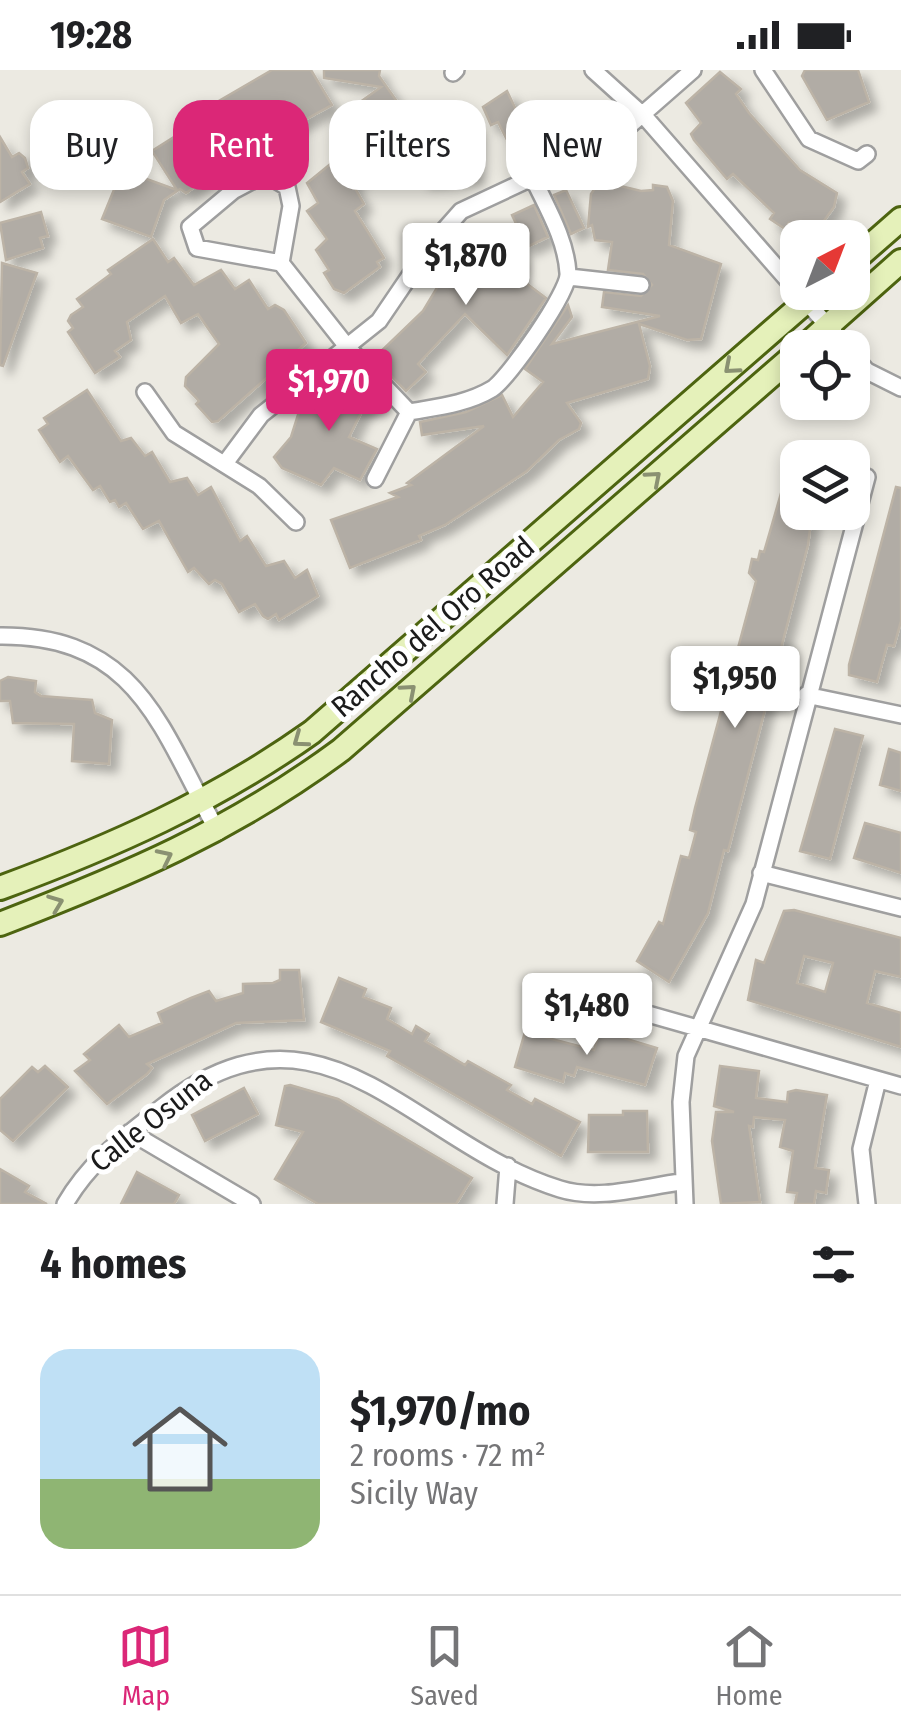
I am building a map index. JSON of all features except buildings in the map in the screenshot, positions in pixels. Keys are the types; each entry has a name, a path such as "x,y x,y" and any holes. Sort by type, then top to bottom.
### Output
{"main road":[{"path":"870,246 901,219"},
{"name":"Rancho del Oro Road","path":"822,330 901,262"},
{"name":"Rancho del Oro Road","path":"0,888 162,824 312,732 797,310"},
{"name":"Rancho del Oro Road","path":"0,924 138,871 218,832 280,795 341,750 780,367"}],"street":[{"path":"593,70 645,117 780,264"},
{"path":"637,123 693,70"},
{"path":"763,70 809,139 858,161 868,154"},
{"path":"281,263 291,206 286,187 265,174 234,191 190,227 198,248 281,263 349,349 409,412"},
{"path":"226,462 261,415 349,349 379,321 430,246 462,212 508,190"},
{"path":"409,412 472,399 497,386 558,302 569,277 562,241 539,190"},
{"path":"569,277 642,285"},
{"path":"818,310 831,330"},
{"path":"870,372 901,388"},
{"path":"145,392 174,433 226,462 296,522"},
{"path":"375,479 409,412"},
{"path":"685,1204 681,1182 681,1102 686,1056 754,904 852,530"},
{"path":"0,636 26,636 75,647 129,678 150,704 218,832"},
{"path":"806,695 901,715"},
{"path":"762,873 901,908"},
{"path":"539,984 901,1086"},
{"name":"Calle Osuna","path":"65,1204 103,1151 193,1082 249,1060 311,1060 369,1084 508,1166 561,1190 598,1194 681,1182"},
{"path":"867,1204 862,1149 878,1080"},
{"path":"130,1132 252,1204"},
{"path":"505,1204 508,1166"}]}
